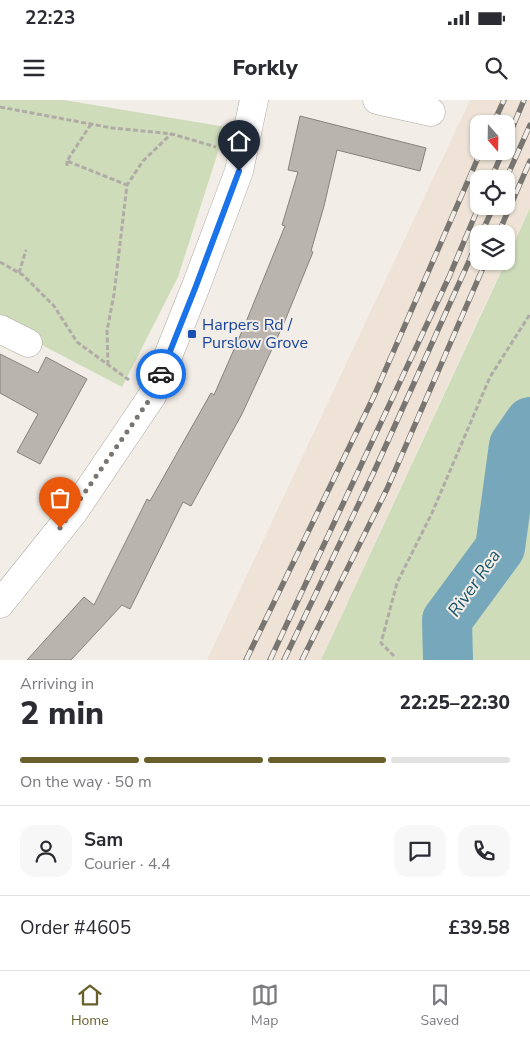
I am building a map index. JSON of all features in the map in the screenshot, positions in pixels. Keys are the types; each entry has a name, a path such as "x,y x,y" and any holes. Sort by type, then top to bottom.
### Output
{"street":[{"path":"0,604 72,514 152,396 239,171 254,100"},
{"path":"377,100 431,112"},
{"path":"0,329 28,343"}],"path":[{"path":"0,107 112,128 172,134 215,145 239,171"},
{"path":"67,167 67,161 91,124"},
{"path":"108,365 107,331 114,294 126,185 143,161 172,134"},
{"path":"67,161 126,185"},
{"path":"20,273 26,250"},
{"path":"0,262 20,273 54,306 78,342 152,396"},
{"path":"394,656 381,643 397,583 432,513 490,377 530,314"}],"shaded area":[{"path":"470,100 530,100 530,208 515,240 515,225 470,225 470,270 501,270 321,660 207,660"}],"green space":[{"path":"0,100 64,100 226,127 178,277 122,387 0,323"},
{"path":"530,208 530,660 321,660 502,270 515,270 515,241"}],"building":[{"path":"300,116 426,148 420,171 337,150 311,251 313,252 284,323 242,414 191,506 183,502 130,609 122,605 71,660 27,660 84,597 94,605 147,499 150,501 211,393 214,395 285,226 282,225 298,172 288,170"},
{"path":"0,354 38,373 46,357 87,379 40,464 17,452 38,414 0,393"}],"waterway":[{"name":"River Rea","path":"448,660 447,620 500,548 514,445 530,422"}],"railway":[{"path":"497,115 504,100"},
{"path":"515,122 524,100"},
{"path":"510,170 530,125"},
{"path":"246,660 374,396 477,160"},
{"path":"495,170 499,160"},
{"path":"502,225 530,161"},
{"path":"270,660 449,277 475,215"},
{"path":"485,225 490,215"},
{"path":"284,660 373,474 470,259"},
{"path":"302,660 387,489 482,270"}],"way so far":[{"path":"60,528 72,514 152,396 161,374"}],"place":[{"name":"Harpers Rd / Purslow Grove","path":"192,334"}],"route":[{"path":"161,374 239,171"}]}
